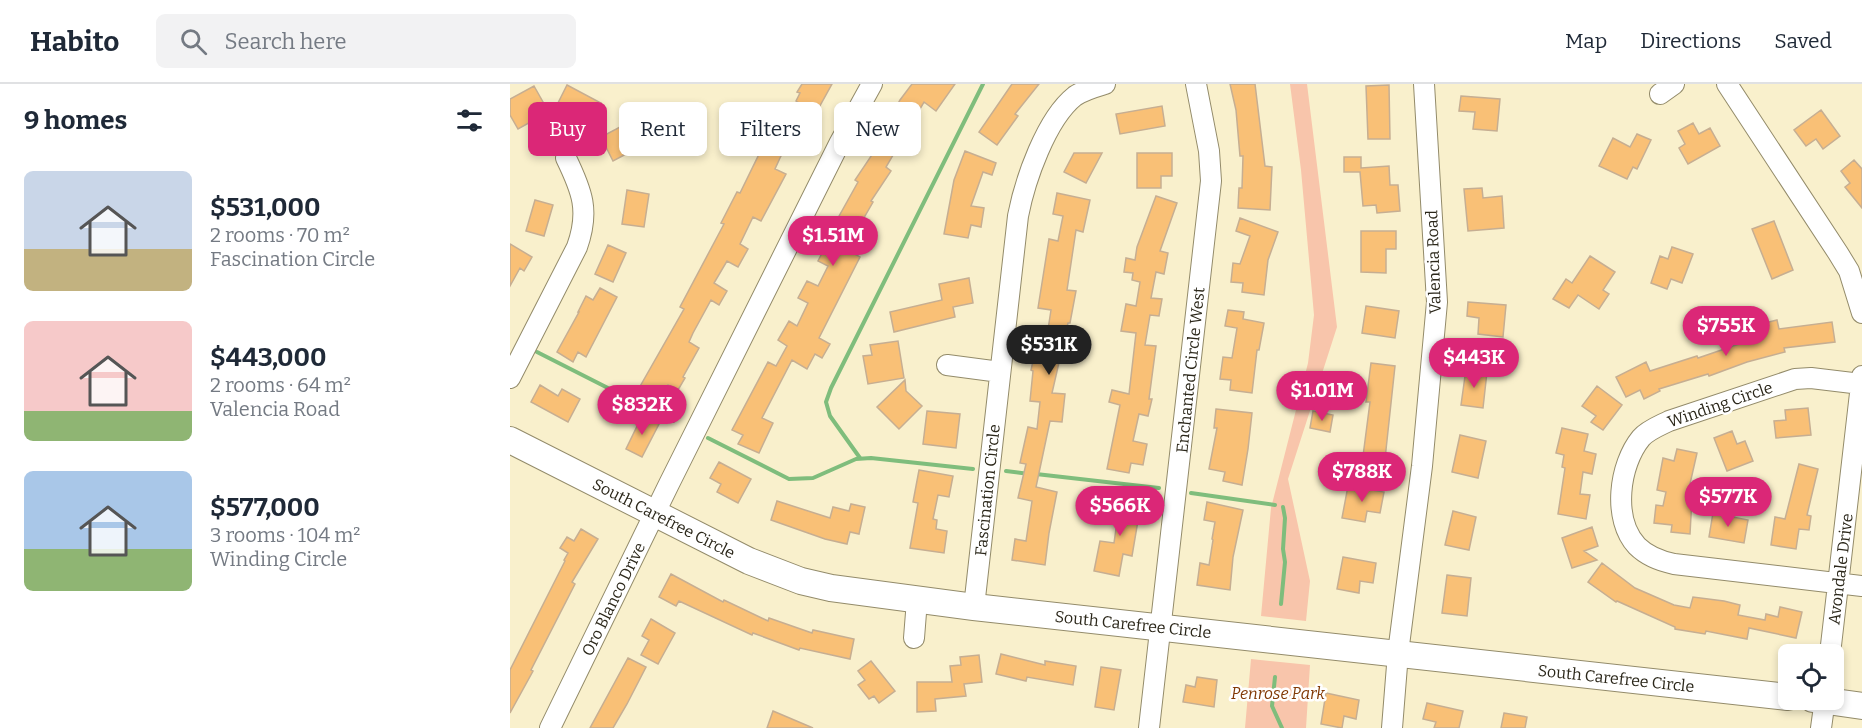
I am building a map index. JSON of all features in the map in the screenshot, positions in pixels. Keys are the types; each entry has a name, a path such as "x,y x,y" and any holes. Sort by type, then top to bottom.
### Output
{"main road":[{"name":"South Carefree Circle","path":"510,440 749,561 801,581 858,593 1778,695"},
{"path":"1844,703 1862,706"}],"street":[{"name":"Oro Blanco Drive","path":"550,728 655,513 872,84"},
{"name":"Fascination Circle","path":"974,607 1018,216 1026,183 1053,122 1064,106 1077,94 1105,84"},
{"name":"Enchanted Circle West","path":"1149,728 1211,181 1209,151 1196,84"},
{"name":"Valencia Road","path":"1392,728 1398,654 1422,466 1437,302 1424,84"},
{"path":"1727,84 1838,252 1855,288 1862,313"},
{"path":"510,378 582,233 585,220 584,204 578,183 566,158"},
{"path":"947,365 1000,372"},
{"name":"Avondale Drive","path":"1831,644 1862,376"},
{"name":"Winding Circle","path":"1861,384 1811,378 1795,379 1669,421 1643,436 1636,446 1629,460 1621,507 1624,522 1637,546 1659,561 1862,586"},
{"path":"914,638 917,600"},
{"path":"1821,710 1821,728"}],"green space":[{"path":"1290,84 1307,84 1337,327 1288,479 1310,581 1306,621 1261,616 1271,508 1308,363 1314,315 1301,170"},
{"name":"Penrose Park","path":"1251,659 1310,665 1306,728 1245,728"}],"building":[{"path":"802,84 832,84 822,102 798,102 800,93 797,92"},
{"path":"912,84 955,84 936,111 924,102 921,107 921,102 899,102"},
{"path":"1012,84 1039,84 1015,114 1018,116 997,145 979,132"},
{"path":"1230,84 1255,84 1265,166 1272,167 1270,210 1238,208 1239,188 1242,188 1243,156 1240,156 1236,110"},
{"path":"567,85 599,102 558,102"},
{"path":"1389,85 1390,139 1368,139 1366,86"},
{"path":"534,86 543,102 528,102 528,123 518,129 510,115 510,99"},
{"path":"1461,96 1500,99 1497,131 1473,129 1475,112 1459,111"},
{"path":"1162,106 1165,126 1120,134 1116,114"},
{"path":"1821,110 1840,136 1823,149 1816,139 1806,146 1794,130"},
{"path":"1693,123 1699,134 1710,128 1720,146 1688,164 1679,148 1685,144 1678,131"},
{"path":"619,128 619,156 622,156 613,161 607,149 607,134"},
{"path":"1637,134 1651,140 1637,169 1633,167 1627,179 1599,166 1613,138 1630,147"},
{"path":"965,151 996,163 992,175 983,172 971,206 984,208 981,227 971,225 968,238 944,234 954,180"},
{"path":"1074,153 1102,153 1086,183 1064,172"},
{"path":"1137,153 1172,153 1172,176 1161,176 1161,188 1137,188"},
{"path":"758,156 782,156 775,169 786,174 761,221 753,217 740,244 748,249 738,267 727,261 714,283 727,291 719,305 711,300 693,333 689,342 699,348 678,390 668,385 660,402 638,390 684,309 680,307 724,224 721,223 737,192 740,193"},
{"path":"871,156 892,156 886,167 891,171 871,201 873,202 846,249 860,257 819,338 830,344 822,358 815,354 807,369 792,360 762,418 773,423 759,453 738,444 743,435 732,430 768,362 776,366 787,346 778,340 789,321 797,326 808,303 798,298 807,281 818,286 828,266 818,261 835,228 833,227 858,182 855,180"},
{"path":"1344,157 1361,157 1361,168 1389,166 1390,185 1398,185 1400,211 1377,213 1376,205 1363,206 1360,172 1344,172"},
{"path":"1854,160 1862,169 1862,208 1845,187 1850,183 1841,171"},
{"path":"1482,188 1483,198 1502,196 1504,228 1468,231 1464,189"},
{"path":"627,190 649,194 644,227 622,224"},
{"path":"1057,193 1090,200 1083,232 1076,230 1067,290 1076,291 1052,393 1065,394 1062,422 1050,421 1036,487 1057,492 1045,565 1012,560 1015,539 1026,541 1032,501 1018,498 1026,464 1020,463 1028,427 1037,429 1040,402 1030,401 1033,371 1031,370 1039,334 1047,336 1051,310 1038,308 1049,239 1058,241 1063,216 1053,214"},
{"path":"1156,196 1177,203 1160,251 1168,253 1164,274 1156,272 1151,298 1162,299 1159,316 1150,315 1145,345 1156,346 1149,399 1152,399 1148,416 1139,414 1133,441 1147,444 1143,465 1131,463 1129,473 1107,469 1120,405 1109,402 1112,390 1129,394 1136,333 1121,331 1126,304 1136,306 1140,282 1132,280 1133,273 1124,272 1126,258 1135,260 1137,247"},
{"path":"535,200 553,205 544,236 526,231"},
{"path":"1240,218 1278,232 1268,260 1264,295 1242,292 1243,283 1231,282 1233,263 1240,264 1250,236 1236,231"},
{"path":"1774,221 1793,270 1772,279 1752,229"},
{"path":"1361,231 1396,231 1396,249 1386,249 1386,273 1361,272"},
{"path":"510,244 532,257 524,271 520,268 510,286"},
{"path":"608,245 626,253 613,282 595,274"},
{"path":"1672,247 1693,254 1682,283 1671,279 1667,289 1651,283 1660,256 1668,259"},
{"path":"1590,256 1615,272 1603,290 1609,294 1599,309 1578,295 1569,308 1553,299 1566,279 1572,283"},
{"path":"969,278 973,303 953,307 955,317 894,332 890,312 942,300 939,284"},
{"path":"600,288 617,297 586,357 578,352 573,362 557,352 586,296 593,300"},
{"path":"1468,302 1506,305 1503,337 1478,334 1479,318 1467,316"},
{"path":"1366,306 1399,311 1395,338 1362,333"},
{"path":"1228,310 1244,312 1243,319 1264,323 1259,350 1257,350 1252,393 1230,390 1231,380 1220,379 1223,357 1232,358 1237,328 1225,326"},
{"path":"1777,320 1779,329 1832,322 1835,342 1784,348 1785,352 1659,389 1660,391 1644,399 1640,390 1626,397 1616,377 1646,362 1650,371 1748,341 1745,328"},
{"path":"898,341 904,378 868,384 863,356 872,355 870,345"},
{"path":"1371,363 1395,366 1385,459 1363,456 1370,402 1366,402"},
{"path":"1466,369 1487,372 1483,408 1461,405"},
{"path":"905,380 906,391 922,406 899,429 877,407"},
{"path":"540,385 558,396 562,389 580,399 568,422 531,402"},
{"path":"1597,386 1622,405 1603,430 1591,422 1596,416 1582,406"},
{"path":"1808,408 1811,435 1776,438 1774,421 1786,420 1785,410"},
{"path":"1216,409 1252,413 1242,485 1223,481 1225,472 1209,469 1217,428 1214,428"},
{"path":"927,411 960,414 956,448 923,444"},
{"path":"1313,411 1333,415 1330,432 1310,428"},
{"path":"642,416 659,424 642,457 626,449"},
{"path":"1562,428 1588,434 1584,451 1596,454 1592,474 1583,472 1580,494 1590,495 1586,519 1558,514 1565,468 1562,467 1564,455 1556,453"},
{"path":"1732,431 1737,444 1745,441 1753,461 1727,471 1714,438"},
{"path":"1460,435 1486,441 1478,478 1452,472"},
{"path":"1677,449 1697,453 1687,497 1692,498 1690,534 1671,532 1672,525 1654,523 1656,505 1663,506 1666,492 1657,490 1663,458 1674,461"},
{"path":"719,462 751,479 738,503 717,492 721,484 710,478"},
{"path":"1799,464 1818,469 1807,515 1811,516 1809,530 1799,529 1796,549 1771,545 1775,517 1785,519"},
{"path":"919,470 953,476 949,497 938,495 933,519 937,520 936,529 947,531 944,553 910,548 918,503 913,502"},
{"path":"1348,486 1384,492 1380,513 1367,511 1365,522 1342,518"},
{"path":"1121,494 1142,497 1132,556 1123,554 1119,576 1094,571 1100,541 1114,543"},
{"path":"777,501 830,518 833,507 849,511 851,504 865,507 859,534 850,532 847,544 825,539 771,520"},
{"path":"1207,502 1243,510 1233,557 1230,590 1197,585 1200,563 1209,565 1213,540 1215,522 1204,520"},
{"path":"1453,511 1476,517 1469,550 1445,545"},
{"path":"1713,513 1748,520 1744,543 1709,537"},
{"path":"1592,527 1598,546 1584,551 1597,560 1572,568 1562,538"},
{"path":"581,529 598,539 572,582 575,584 510,713 510,670 565,561 568,553 560,548 567,537 574,541"},
{"path":"1343,557 1376,563 1373,583 1360,581 1359,593 1337,589"},
{"path":"1602,563 1635,588 1674,605 1690,608 1693,597 1724,601 1740,605 1738,615 1765,620 1766,614 1778,617 1780,607 1802,612 1796,638 1749,628 1747,639 1706,631 1705,634 1675,629 1675,627 1616,602 1588,582"},
{"path":"671,574 723,602 724,600 768,621 769,618 812,633 813,630 854,639 850,659 800,648 799,650 753,633 752,635 679,601 676,606 659,597"},
{"path":"1447,575 1471,578 1467,616 1442,613"},
{"path":"651,619 675,633 658,664 641,655 649,640 642,636"},
{"path":"1001,654 1045,665 1045,661 1076,666 1073,685 1027,677 1026,681 996,674"},
{"path":"979,655 982,682 964,684 966,696 935,699 936,711 917,712 917,682 952,682 950,666 961,665 960,657"},
{"path":"628,658 646,667 627,704 613,728 590,728"},
{"path":"871,661 895,691 879,703 874,696 869,699 858,685 865,680 858,671"},
{"path":"1101,667 1121,670 1114,710 1095,707"},
{"path":"1197,677 1217,680 1214,707 1183,702 1186,685 1195,687"},
{"path":"1326,693 1359,700 1356,719 1344,716 1342,728 1321,724"},
{"path":"1427,703 1463,711 1459,728 1434,728 1436,722 1423,719"},
{"path":"773,711 813,728 767,728"},
{"path":"1504,713 1527,717 1525,728 1501,728"}],"waterway":[{"path":"860,458 830,416 826,402 983,84"},
{"path":"537,352 673,421"},
{"path":"708,438 789,479 813,478 856,459 871,458 973,469"},
{"path":"1006,471 1029,474"},
{"path":"1036,474 1159,488"},
{"path":"1191,493 1275,505"},
{"path":"1281,604 1285,562 1283,507"},
{"path":"1275,677 1272,706 1282,728"}]}
